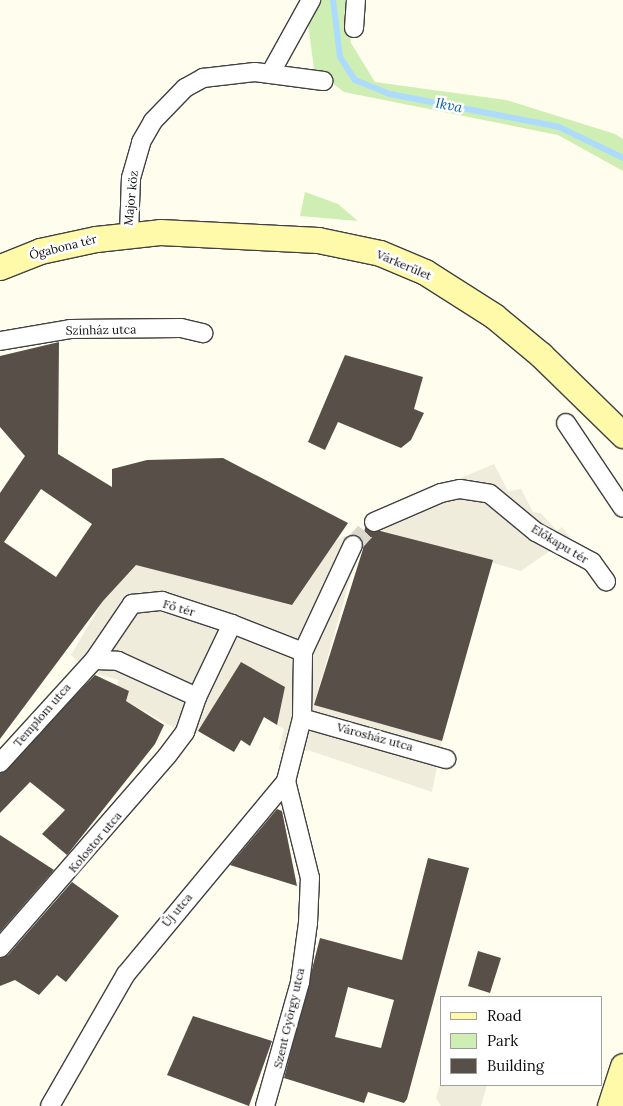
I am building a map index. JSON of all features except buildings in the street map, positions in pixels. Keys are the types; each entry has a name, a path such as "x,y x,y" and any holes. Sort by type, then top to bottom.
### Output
{"street":[{"path":"270,74 311,0"},
{"path":"354,28 356,0"},
{"name":"Major köz","path":"128,234 131,178 141,142 170,101 203,78 270,74 323,81"},
{"name":"Várkerület","path":"128,234 219,233 318,240 404,262 494,316 541,355 623,436"},
{"name":"Ógabona tér","path":"0,267 40,251 128,234"},
{"name":"Színház utca","path":"0,341 70,329 182,328 203,333"},
{"path":"566,423 623,508"},
{"name":"Előkapu tér","path":"374,522 441,493 460,489 490,494 536,532 592,562 606,581"},
{"path":"302,718 303,652 353,545"},
{"name":"Fő tér","path":"89,664 132,604 162,601 232,624 303,652"},
{"path":"89,664 118,661 197,697 232,624"},
{"name":"Templom utca","path":"0,763 89,664"},
{"name":"Kolostor utca","path":"0,948 95,843 185,732 197,697"},
{"name":"Városház utca","path":"302,718 446,759"},
{"name":"Új utca","path":"50,1106 126,974 286,781 302,718"},
{"name":"Szent György utca","path":"265,1106 300,982 310,878 286,781"},
{"path":"610,1106 623,1066"}],"green space":[{"path":"305,0 345,0 351,43 375,82 506,100 615,134 623,139 623,171 558,135 344,92 314,69"},
{"path":"305,192 338,204 358,221 300,216"}],"shaded area":[{"path":"494,464 508,491 521,489 533,512 541,513 557,531 562,527 570,537 521,571 380,530 374,523 406,501"},
{"path":"345,536 358,551 314,705 442,741 432,792 308,750 294,755 279,749 284,729 277,725 285,687 223,693 193,738 126,701 129,691 117,686 119,680 89,672 71,655 126,562 243,591"},
{"path":"440,1085 487,1086 481,1106 441,1106 436,1098"}],"waterway":[{"name":"Ikva","path":"333,0 340,57 355,80 390,94 559,127 623,158"}],"tunnel":[{"path":"353,545 374,522"}]}
